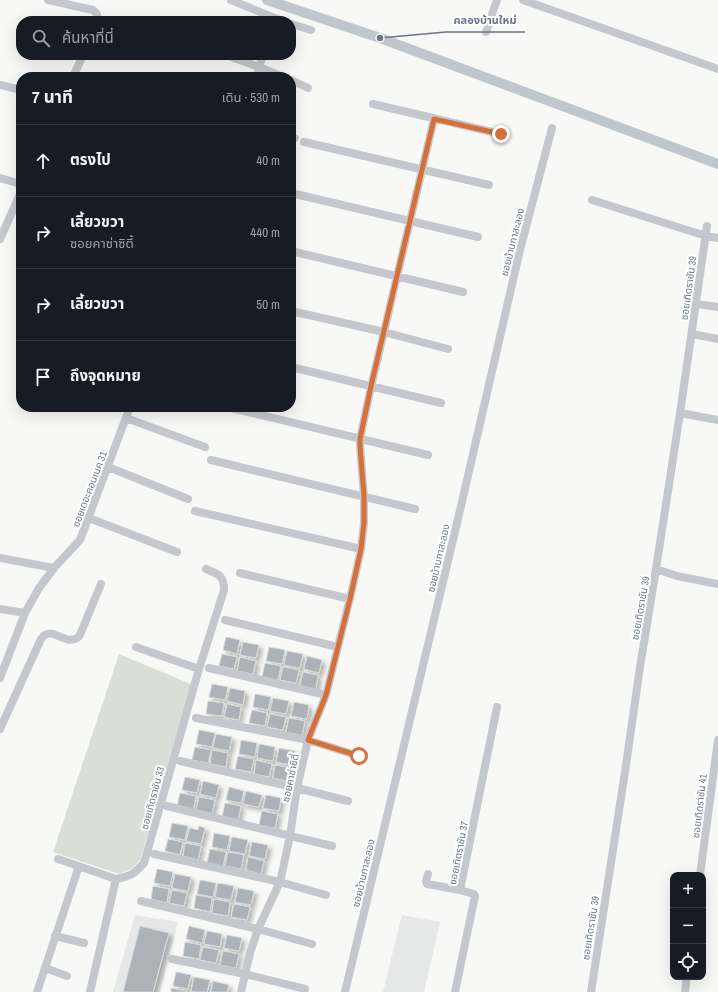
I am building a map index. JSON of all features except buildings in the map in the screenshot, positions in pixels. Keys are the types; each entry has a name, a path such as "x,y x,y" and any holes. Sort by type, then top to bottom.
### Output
{"street":[{"path":"48,0 93,10 98,16"},
{"path":"230,0 268,16"},
{"path":"486,32 497,0"},
{"path":"523,0 718,69"},
{"path":"296,26 311,30"},
{"path":"75,72 81,60"},
{"path":"240,60 271,72"},
{"path":"258,72 261,60"},
{"path":"296,82 308,88"},
{"path":"0,85 16,89"},
{"path":"373,104 501,134"},
{"name":"ซอยคาซ่าซิตี้","path":"241,992 250,953 258,929 280,882 290,836 297,788 308,740 326,695 350,599 361,549 364,523 364,496 360,439 371,386 434,119"},
{"name":"ซอยบ้านกาสะลอง","path":"345,992 456,527 520,250 552,128"},
{"path":"304,142 489,185"},
{"path":"0,178 16,183"},
{"path":"296,194 478,237"},
{"path":"592,200 706,236 718,238"},
{"path":"0,239 16,203"},
{"name":"ซอยเทิดราชัน 39","path":"590,992 680,413 707,226"},
{"path":"296,252 463,292"},
{"path":"696,304 718,307"},
{"path":"296,312 448,348"},
{"path":"692,334 718,339"},
{"path":"296,368 441,403"},
{"name":"ซอยเดอะคอนเนค 31","path":"0,678 3,662 25,613 39,588 54,568 80,540 128,412"},
{"path":"248,412 428,455"},
{"path":"680,413 718,420"},
{"path":"126,418 205,448"},
{"path":"211,460 415,509"},
{"path":"108,467 188,499"},
{"path":"195,511 361,549"},
{"path":"89,518 177,552"},
{"path":"0,558 54,568"},
{"name":"ซอยเทิดราชัน 33","path":"116,879 135,873 144,863 199,669 224,590 222,578 206,569"},
{"path":"656,569 676,576 718,584"},
{"path":"240,573 350,599"},
{"path":"0,729 41,639 48,633 68,640 76,639 82,630 101,584"},
{"path":"0,609 25,613"},
{"path":"225,620 338,647"},
{"path":"136,647 199,669"},
{"path":"209,668 326,695"},
{"name":"ซอยเทิดราชัน 37","path":"455,992 475,896 474,894 460,890 497,707"},
{"path":"196,718 308,740 359,756"},
{"name":"ซอยเทิดราชัน 41","path":"700,872 718,740"},
{"path":"180,761 348,801"},
{"path":"167,806 332,846"},
{"path":"154,854 280,882 326,895"},
{"path":"58,859 116,879 90,992"},
{"path":"37,992 79,866"},
{"path":"428,874 426,881 427,884 460,890"},
{"path":"141,901 258,929 312,944"},
{"path":"55,936 84,942"},
{"path":"172,959 245,974 305,989"},
{"path":"45,968 67,976"},
{"path":"685,992 687,980"}],"shaded area":[{"path":"119,654 191,684 140,860 131,869 119,874 53,852"},
{"path":"135,915 178,922 160,992 113,992"},
{"path":"402,915 440,922 424,992 383,992"}],"waterway":[{"path":"267,0 380,38 718,164"}],"place":[{"name":"คลองบ้านใหม่","path":"380,38"}],"route":[{"path":"359,756 308,740 326,695 361,549 364,523 364,496 360,439 371,386 434,119 501,134"}]}
